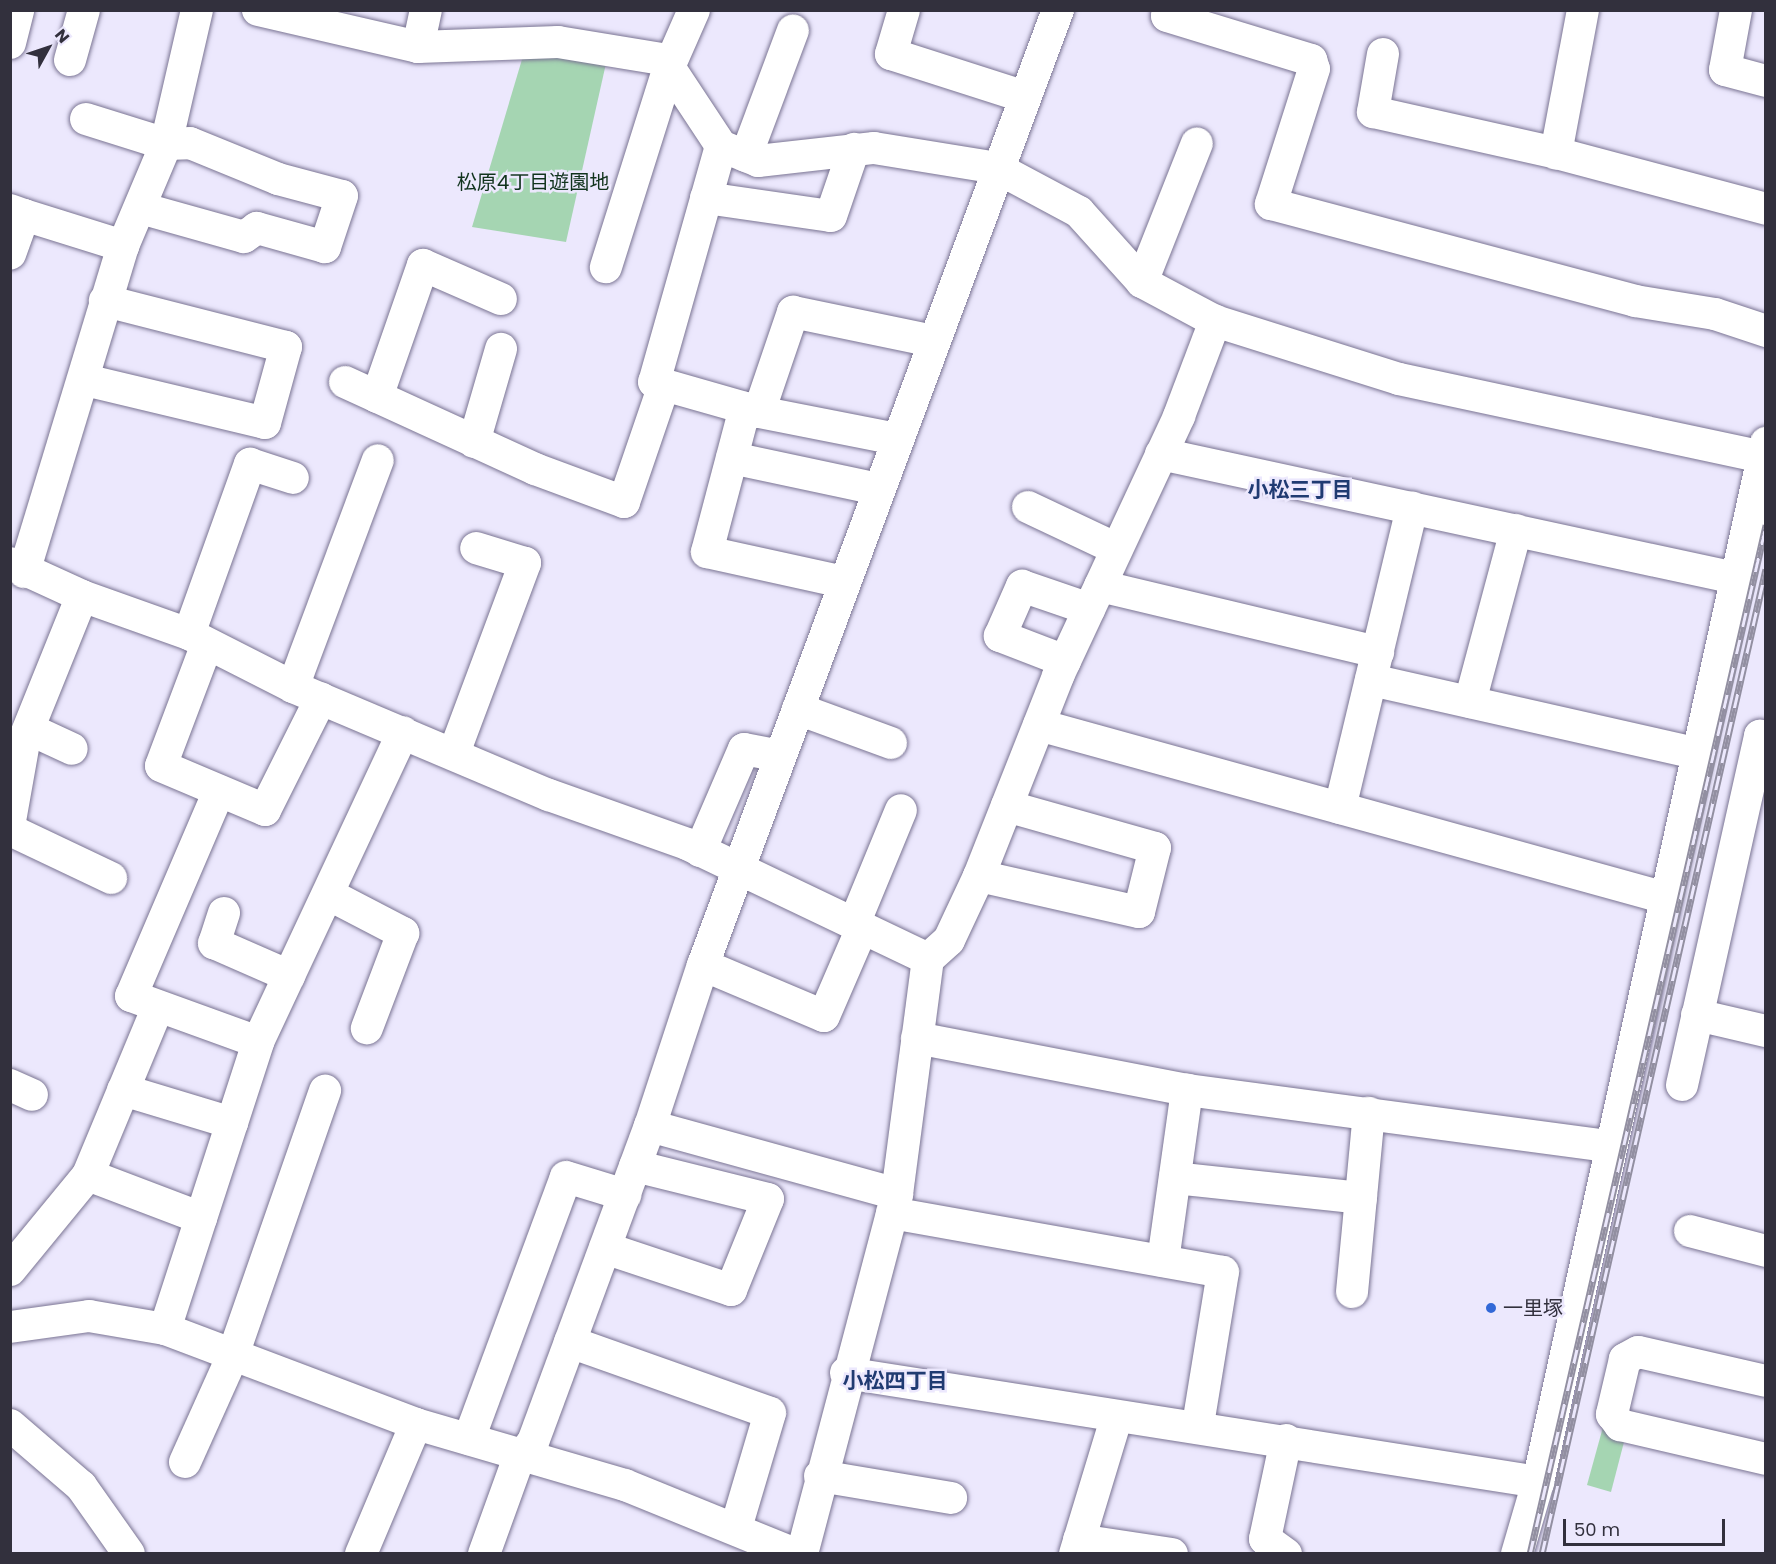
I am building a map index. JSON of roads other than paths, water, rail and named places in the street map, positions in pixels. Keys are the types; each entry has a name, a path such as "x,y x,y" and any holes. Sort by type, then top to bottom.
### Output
{"street":[{"path":"10,43 18,10"},
{"path":"70,60 84,10"},
{"path":"197,10 166,144 141,208 123,246 105,301 85,380 17,568 82,596 198,639 307,693 700,851 928,959"},
{"path":"258,10 329,19 418,48 558,42 651,54 669,67 734,151 758,161 854,149 997,168 1078,212 1142,282 1215,321 1399,379 1764,450 1662,897 1538,1482 1516,1554"},
{"path":"418,48 426,10"},
{"path":"606,267 669,67 694,10"},
{"path":"904,10 891,54 1024,97"},
{"path":"484,1554 570,1342 625,1195 703,964 997,168 1058,10"},
{"path":"1169,10 1167,16 1311,60 1314,69 1271,204 1635,301 1715,314 1766,332"},
{"path":"1556,153 1583,10"},
{"path":"1736,10 1725,70 1766,81"},
{"path":"793,30 734,151 706,198 654,382 752,410 897,439"},
{"path":"1383,54 1372,112 1556,153 1766,209"},
{"path":"86,119 166,144 190,144 278,179 342,196 325,247 257,228 244,237 141,208"},
{"path":"1142,282 1197,144"},
{"path":"706,198 831,216 854,149"},
{"path":"10,254 17,213 123,246"},
{"path":"377,397 423,265 501,299"},
{"path":"85,380 265,423 286,347 105,301"},
{"path":"844,582 707,552 732,458 793,312 933,341"},
{"path":"802,1554 846,1373 895,1203 928,959 949,940 979,876 1065,661 1161,454 1215,321"},
{"path":"474,442 501,349"},
{"path":"345,382 474,442 624,502 664,385"},
{"path":"1161,454 1736,578"},
{"path":"732,458 878,489"},
{"path":"293,478 249,464 161,766 265,810 307,693 378,460"},
{"path":"1028,507 1117,549"},
{"path":"1340,808 1412,508"},
{"path":"1470,702 1516,530"},
{"path":"454,753 525,563 476,548"},
{"path":"1065,661 1000,636 1022,586 1094,598 1374,666 1470,702 1695,753"},
{"path":"82,596 28,729 11,817 111,878"},
{"path":"798,709 891,743"},
{"path":"1040,725 1662,897"},
{"path":"28,729 72,749"},
{"path":"165,1329 258,1042 403,732"},
{"path":"1682,1085 1697,1015 1753,824 1760,736 1766,737"},
{"path":"700,851 744,749 780,756"},
{"path":"219,791 131,996 258,1042"},
{"path":"979,876 1140,912 1155,848 1007,806"},
{"path":"703,964 824,1016 901,810"},
{"path":"328,894 403,933 367,1028"},
{"path":"224,913 214,943 289,976"},
{"path":"10,1270 88,1175 159,1007"},
{"path":"1697,1015 1766,1030"},
{"path":"917,1038 1187,1090 1609,1146"},
{"path":"123,1090 232,1123"},
{"path":"1163,1261 1187,1090"},
{"path":"185,1462 233,1354 325,1091"},
{"path":"1352,1292 1369,1113"},
{"path":"650,1126 895,1203 1223,1272 1198,1425"},
{"path":"605,1248 731,1290 768,1199 635,1166"},
{"path":"88,1175 201,1218"},
{"path":"469,1439 566,1177 625,1195"},
{"path":"1175,1178 1360,1198"},
{"path":"1689,1231 1766,1251"},
{"path":"10,1327 89,1316 165,1329 417,1424 625,1485 736,1528 795,1554"},
{"path":"570,1342 770,1413 736,1528"},
{"path":"1766,1381 1638,1352 1625,1359 1612,1414 1620,1425 1766,1459"},
{"path":"846,1373 1117,1416 1198,1425 1538,1482"},
{"path":"1117,1416 1077,1547 1172,1554"},
{"path":"361,1554 417,1424"},
{"path":"10,1425 81,1486 129,1554"},
{"path":"1286,1440 1265,1539 1286,1554"},
{"path":"820,1476 951,1498"}],"railway":[{"path":"1530,1554 1766,525"},
{"path":"1542,1554 1766,569"}],"place":[{"name":"一里塚","path":"1491,1308"}],"district":[{"name":"小松三丁目","path":"1300,490"},
{"name":"小松四丁目","path":"895,1381"}],"park label":[{"name":"松原4丁目遊園地","path":"533,182"}]}
